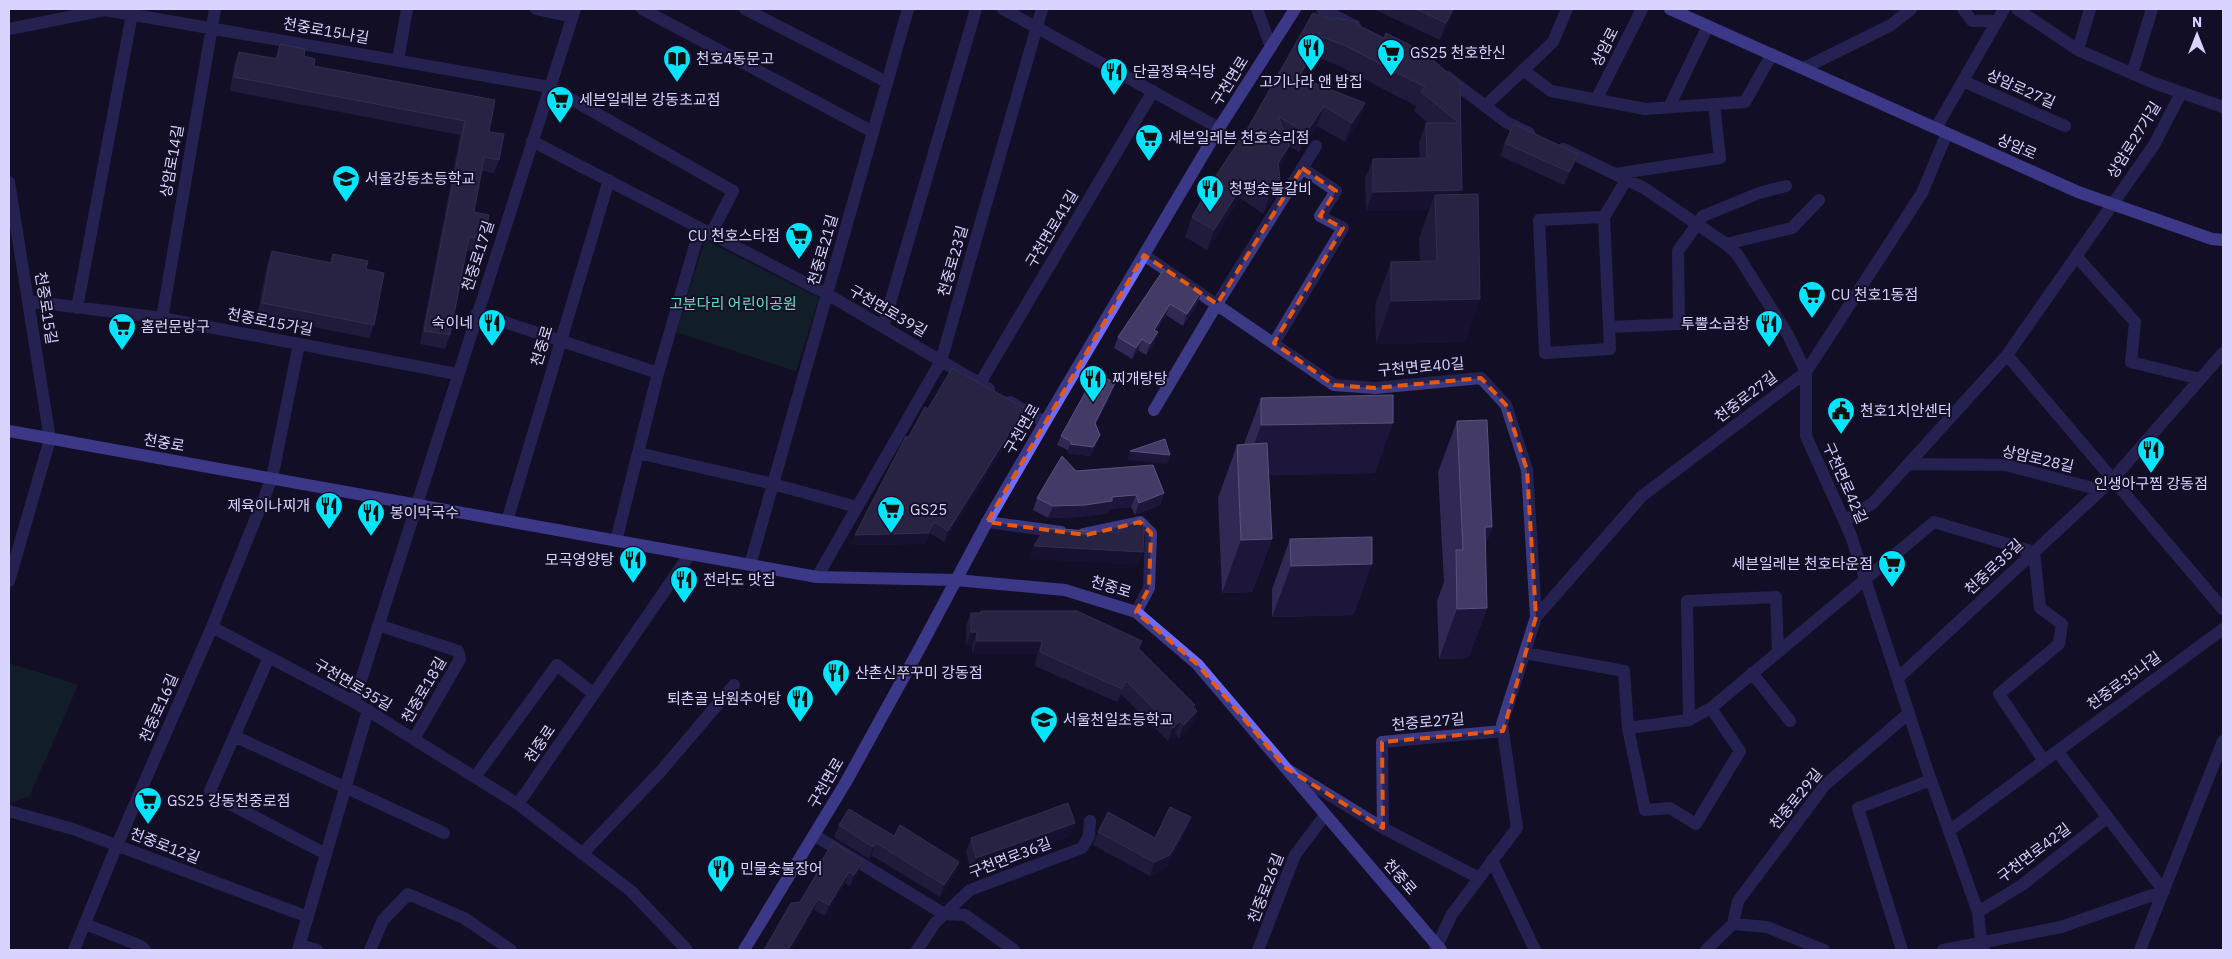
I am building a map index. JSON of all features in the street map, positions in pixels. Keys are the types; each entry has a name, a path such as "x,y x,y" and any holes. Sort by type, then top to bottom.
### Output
{"main road":[{"name":"구천면로","path":"744,950 850,773 987,522 1045,422 1219,128 1295,9"},
{"name":"상암로","path":"1670,9 2078,192 2212,239 2223,240"},
{"name":"천중로","path":"9,431 818,577 956,580 1065,590 1136,612 1197,664 1438,948"}],"street":[{"name":"천중로15나길","path":"9,29 105,9 550,87"},
{"name":"상암로14길","path":"162,318 215,9"},
{"path":"398,60 408,9"},
{"name":"천중로17길","path":"416,504 573,13 536,9"},
{"path":"745,9 887,82"},
{"name":"천중로21길","path":"750,565 908,9"},
{"path":"883,327 976,9"},
{"path":"1003,9 1219,128"},
{"name":"천중로23길","path":"818,577 941,361 1042,9"},
{"path":"1257,9 1271,47"},
{"path":"1322,9 1363,30"},
{"path":"1485,106 1553,42 1567,9"},
{"name":"상암로","path":"1596,100 1642,9"},
{"path":"1804,68 1891,26 1911,9"},
{"path":"1963,9 1972,21 1997,21"},
{"name":"상암로27길","path":"1942,131 1963,81 2004,9"},
{"name":"상암로27가길","path":"2017,9 2078,50 2132,74 2223,108"},
{"path":"2078,50 2090,9"},
{"path":"2132,74 2152,9"},
{"path":"649,10 873,132"},
{"path":"77,308 132,14"},
{"path":"1669,108 1708,26"},
{"path":"1523,70 1551,91 1645,109 1669,108 1745,102 1772,54"},
{"name":"구천면로42길","path":"1436,68 1506,122 1644,188 1726,244 1737,254 1783,327 1806,372 1806,436 1845,521 1865,578 1931,780 1978,912 1983,946"},
{"name":"상암로27길","path":"1963,81 2065,126"},
{"path":"550,87 733,191 705,231 658,373 616,540"},
{"name":"구천면로41길","path":"980,384 1153,91"},
{"name":"상암로27가길","path":"2113,204 2154,145 2181,93"},
{"path":"1604,218 1539,220 1545,353 1610,349 1604,218 1620,177 1720,158 1714,104"},
{"name":"천중로27길","path":"1438,948 1452,914 1517,828 1502,724 1536,617 1642,496 1806,372 1922,193 1942,131"},
{"name":"구천면로39길","path":"532,141 827,294 1045,422"},
{"path":"1154,410 1217,304 1316,146"},
{"path":"1274,343 1343,228 1320,216 1336,191 1302,168"},
{"name":"천중로","path":"507,521 609,180"},
{"name":"천중로15길","path":"9,182 50,439"},
{"path":"1609,328 1679,324 1678,251 1696,225 1703,216 1759,193 1786,186"},
{"path":"1726,244 1792,228 1819,200"},
{"path":"1845,521 1873,503 2007,355 2113,204"},
{"name":"구천면로40길","path":"1144,255 1334,385 1375,388 1481,378 1506,404 1527,470 1536,617"},
{"path":"2076,256 2135,322 2131,362 2200,379"},
{"name":"천중로15가길","path":"28,302 162,318 457,374"},
{"path":"477,313 658,373"},
{"path":"272,478 299,344"},
{"name":"천중로35길","path":"1898,678 2112,480 2223,353"},
{"name":"상암로28길","path":"2007,355 2112,480"},
{"path":"9,581 50,439"},
{"path":"638,453 773,484 857,507"},
{"name":"상암로28길","path":"1908,464 2006,465 2100,490"},
{"name":"천중로16길","path":"74,950 117,845 212,627 272,478"},
{"path":"2112,480 2223,609"},
{"path":"354,702 416,504"},
{"path":"987,522 1086,535 1140,522 1151,533 1149,588 1136,612"},
{"path":"1628,728 1689,720 1711,708 1934,522 2034,552 2040,608 2062,624 2059,644 1999,694 2044,760"},
{"name":"천중로","path":"518,804 690,554"},
{"path":"1689,720 1687,601 1776,596 1778,651"},
{"name":"천중로18길","path":"378,625 458,651 460,659 414,739"},
{"name":"구천면로35길","path":"212,627 368,710 518,804 631,891 687,950"},
{"name":"천중로35나길","path":"1949,831 2223,628"},
{"path":"1525,653 1624,671 1628,728 1644,810 1670,808 1696,824 1740,751 1711,708"},
{"path":"269,657 210,791 222,800 326,854"},
{"path":"475,777 557,665 594,694"},
{"path":"1752,673 1790,721"},
{"path":"582,854 661,771 734,685"},
{"path":"317,950 299,948 368,710"},
{"name":"천중로29길","path":"1733,924 1738,901 1826,785 1909,713"},
{"name":"천중로27길","path":"1383,828 1382,742 1503,731"},
{"path":"234,736 444,833"},
{"path":"2140,950 2223,741"},
{"path":"2057,751 2164,890"},
{"path":"1286,768 1383,828 1479,878"},
{"path":"1902,950 1858,808 1931,780"},
{"name":"천중로12길","path":"9,811 73,829 308,917"},
{"name":"천중로26길","path":"1258,950 1295,855 1325,815"},
{"name":"구천면로42길","path":"1978,912 2022,885 2108,817"},
{"name":"구천면로36길","path":"917,950 935,923 970,890 1082,848 1089,836 1090,821"},
{"path":"814,835 944,914 965,916 1014,950"},
{"path":"1492,860 1535,950"},
{"path":"1943,950 1983,946 2061,927 2164,890"},
{"path":"370,950 384,920 408,894 464,918 511,950"},
{"path":"84,924 141,946 144,950"},
{"path":"1706,950 1733,924 1767,927 1824,950"}],"highlighted area":[{"path":"1302,168 1336,191 1320,216 1343,228 1274,343 1334,385 1375,388 1481,378 1506,405 1527,470 1536,617 1503,731 1382,742 1383,828 1286,768 1197,664 1136,612 1149,588 1151,533 1140,522 1086,535 987,522 1144,255 1217,304"}],"green space":[{"name":"고분다리 어린이공원","path":"705,240 819,298 796,371 676,332"},
{"path":"9,663 78,685 29,797 9,803"}],"building":[{"path":"1416,9 1453,9 1446,23"},
{"path":"1313,13 1334,20 1336,18 1358,22 1356,24 1384,38 1386,33 1435,58 1433,60 1460,83 1462,190 1373,192 1373,159 1427,158 1426,123 1459,123 1421,92 1425,87 1346,46 1322,37 1299,77 1365,103 1352,123 1324,106 1306,133 1278,116 1289,146 1278,163 1280,179 1270,194 1247,178 1214,230 1192,217 1215,177 1249,126"},
{"path":"280,44 305,49 304,56 315,59 314,66 495,100 489,132 504,134 499,160 484,157 474,212 489,215 484,240 469,237 450,335 424,331 465,121 234,77 239,52 277,59"},
{"path":"1514,124 1578,154 1569,172 1505,143"},
{"path":"1478,194 1480,299 1391,301 1391,262 1437,261 1435,195"},
{"path":"272,251 331,263 333,254 368,261 366,269 384,273 374,325 262,303"},
{"path":"1166,266 1202,291 1187,314 1170,304 1154,330 1158,332 1150,344 1142,339 1136,348 1118,337"},
{"path":"952,368 1025,408 948,531 934,522 928,533 855,535 906,436 908,438 925,407 928,409"},
{"path":"1096,373 1115,383 1095,423 1100,435 1093,447 1070,444 1072,442 1061,436"},
{"path":"1393,395 1393,423 1261,425 1261,398"},
{"path":"1487,420 1492,527 1485,527 1487,608 1457,609 1456,550 1463,550 1457,421"},
{"path":"1165,439 1170,455 1130,451"},
{"path":"1267,443 1272,539 1241,540 1237,445"},
{"path":"1062,456 1076,471 1153,465 1164,493 1139,503 1136,495 1112,497 1112,501 1085,505 1053,506 1037,498"},
{"path":"1140,518 1144,520 1143,552 1034,546 1045,528 1117,533"},
{"path":"1372,537 1372,564 1291,566 1290,539"},
{"path":"981,611 1077,611 1142,641 1138,648 1195,705 1193,707 1197,711 1184,725 1180,721 1173,728 1126,681 1122,689 1040,652 1042,641 977,641 977,632 971,632 971,613 981,613"},
{"path":"1068,803 1075,823 976,858 971,838"},
{"path":"1170,807 1191,817 1170,855 1154,862 1098,832 1108,812 1155,838"},
{"path":"849,809 894,836 900,825 959,862 944,885 876,843 873,847 839,825"},
{"path":"833,842 863,861 854,875 849,872 829,905 818,899 788,950 764,950 791,903 800,902"}],"place":[{"name":"고기나라 앤 밥집","path":"1311,72"},
{"name":"GS25 천호한신","path":"1391,77"},
{"name":"천호4동문고","path":"677,83"},
{"name":"단골정육식당","path":"1114,96"},
{"name":"세븐일레븐 강동초교점","path":"560,124"},
{"name":"세븐일레븐 천호승리점","path":"1149,162"},
{"name":"서울강동초등학교","path":"346,203"},
{"name":"청평숯불갈비","path":"1210,213"},
{"name":"CU 천호스타점","path":"799,260"},
{"name":"CU 천호1동점","path":"1812,319"},
{"name":"숙이네","path":"492,347"},
{"name":"투뿔소곱창","path":"1769,348"},
{"name":"홈런문방구","path":"122,351"},
{"name":"찌개탕탕","path":"1093,403"},
{"name":"천호1치안센터","path":"1841,435"},
{"name":"인생아구찜 강동점","path":"2151,474"},
{"name":"제육이나찌개","path":"329,530"},
{"name":"GS25","path":"891,534"},
{"name":"봉이막국수","path":"371,537"},
{"name":"모곡영양탕","path":"633,584"},
{"name":"세븐일레븐 천호타운점","path":"1892,588"},
{"name":"전라도 맛집","path":"684,604"},
{"name":"산촌신쭈꾸미 강동점","path":"836,697"},
{"name":"퇴촌골 남원추어탕","path":"800,723"},
{"name":"서울천일초등학교","path":"1044,744"},
{"name":"GS25 강동천중로점","path":"148,825"},
{"name":"민물숯불장어","path":"721,893"}]}
